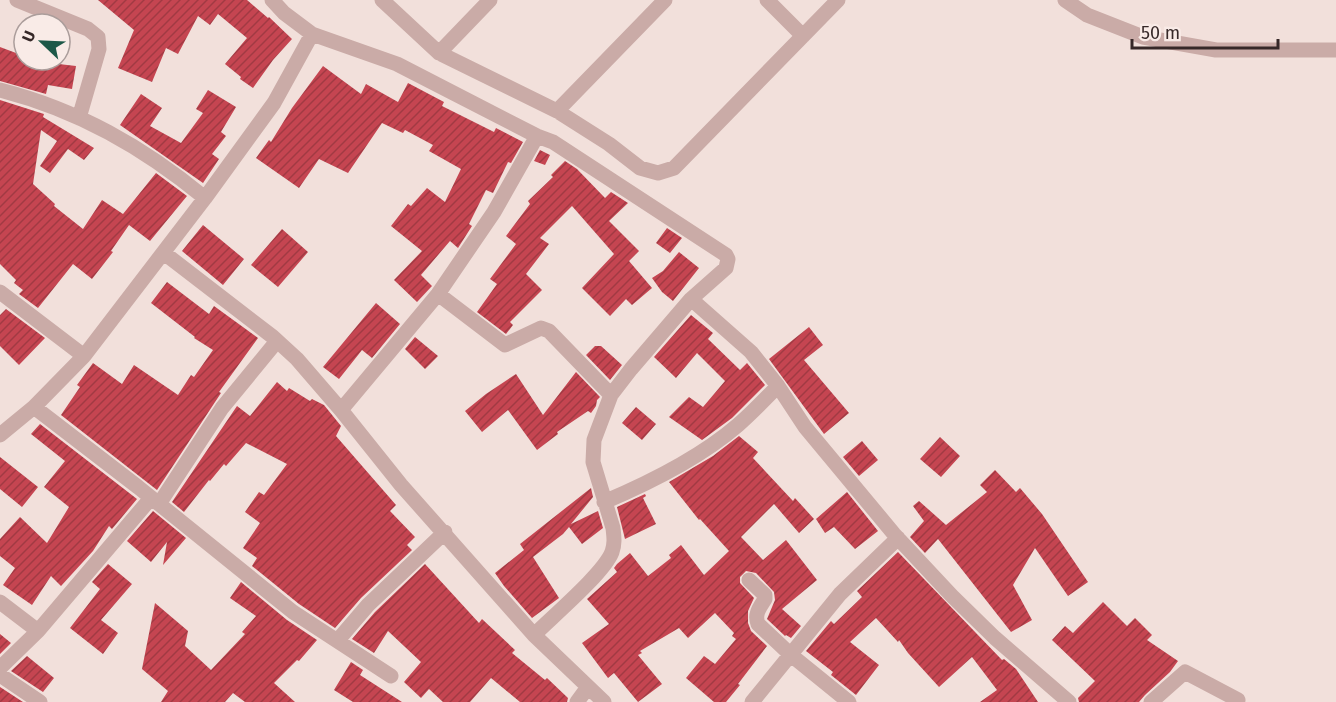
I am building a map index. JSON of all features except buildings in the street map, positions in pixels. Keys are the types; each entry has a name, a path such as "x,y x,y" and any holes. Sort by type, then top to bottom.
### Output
{"street":[{"path":"17,0 87,28 98,37 99,49 79,118"},
{"path":"272,0 284,13 312,34 397,64 570,151 726,255 729,263 726,268 691,299 611,395 594,440 593,462 615,540 612,553 603,567 534,634"},
{"path":"382,0 439,53 557,111 609,144 640,168 658,173 674,168 838,0"},
{"path":"439,53 490,0"},
{"path":"557,111 665,0"},
{"path":"767,0 803,36"},
{"path":"1065,0 1087,15 1143,37 1216,50 1336,50"},
{"path":"0,435 34,407 84,356 164,253 274,103 312,34"},
{"path":"0,90 103,129 169,168 205,198"},
{"path":"341,410 438,294 494,212 537,136"},
{"path":"164,253 277,340 297,359 401,485 534,634 603,702"},
{"path":"0,292 84,356"},
{"path":"438,294 505,345 541,328 549,331 611,395"},
{"path":"691,299 751,352 778,386 805,427 898,538 994,638 1069,702"},
{"path":"0,668 38,631 155,501 222,408 277,340"},
{"path":"604,502 657,478 700,452 737,426 778,386"},
{"path":"34,407 293,612 391,676"},
{"path":"338,640 355,618 384,588 445,532"},
{"path":"752,702 840,594 898,538"},
{"path":"749,580 765,595 756,618 758,624 791,655 849,702"},
{"path":"0,602 38,631"},
{"path":"1151,702 1185,672 1238,700"},
{"path":"0,675 40,702"},
{"path":"577,702 588,687"}]}
